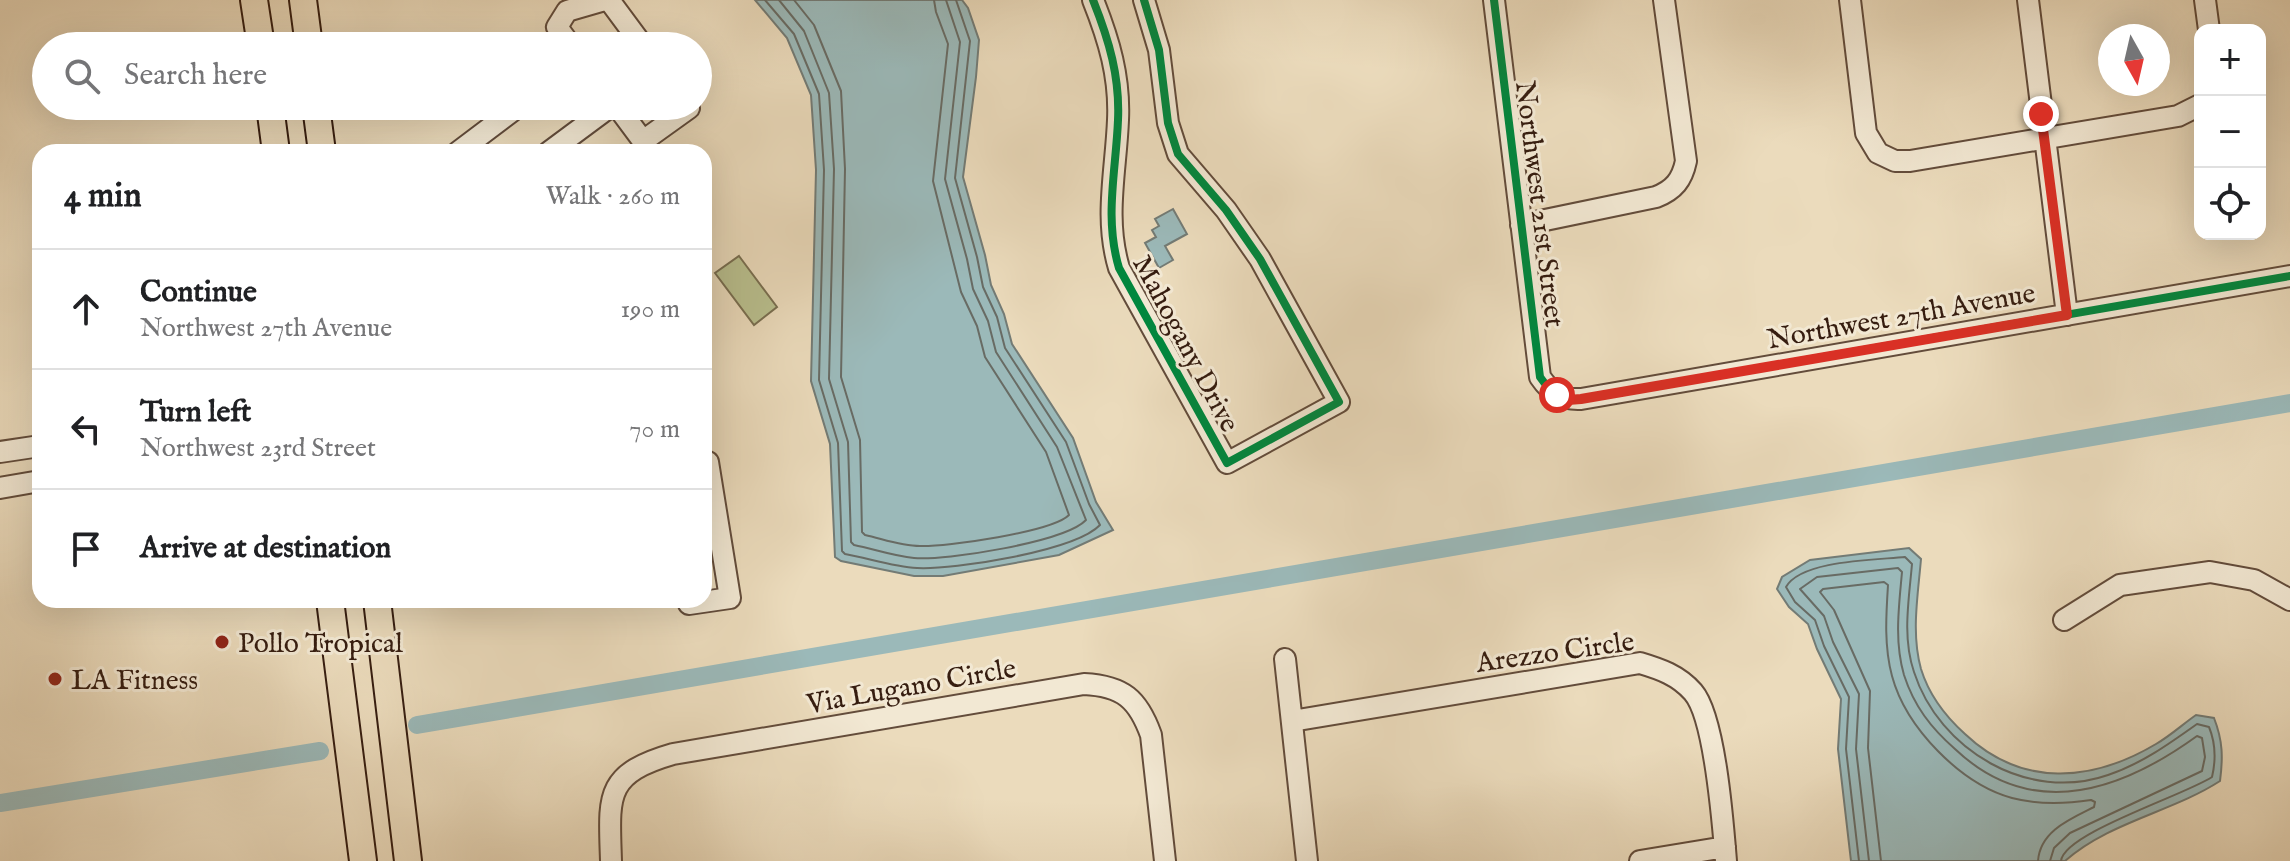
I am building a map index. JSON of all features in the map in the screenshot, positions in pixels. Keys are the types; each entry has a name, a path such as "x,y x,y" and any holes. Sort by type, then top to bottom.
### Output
{"main road":[{"path":"254,0 259,32"},
{"path":"303,0 307,32"},
{"path":"272,120 275,144"},
{"path":"318,120 321,144"},
{"path":"331,608 363,861"},
{"path":"378,608 408,861"}],"street":[{"path":"561,32 557,27 567,11 607,0 632,32"},
{"name":"Mahogany Drive","path":"1093,0 1114,60 1117,88 1115,169 1110,196 1112,245 1119,268 1227,463 1339,402 1260,259 1226,210 1178,154 1168,123 1159,50 1144,0"},
{"name":"Northwest 21st Street","path":"1494,0 1540,377 1547,387 1568,400"},
{"path":"1521,225 1668,192 1678,184 1686,161 1664,0"},
{"path":"1850,0 1866,133 1878,153 1895,161 2045,140 2178,116 2194,108"},
{"path":"2028,0 2067,315"},
{"path":"2205,0 2208,24"},
{"path":"469,144 500,120"},
{"path":"560,144 594,120"},
{"path":"626,120 643,141 672,120"},
{"name":"Northwest 27th Avenue","path":"1568,400 2290,276"},
{"path":"0,452 32,447"},
{"path":"0,488 32,482"},
{"path":"712,526 730,598 712,601"},
{"path":"2064,620 2120,585 2210,572 2254,580 2290,600"},
{"path":"1285,659 1307,861"},
{"name":"Arezzo Circle","path":"1292,721 1640,663 1670,672 1694,693 1708,721 1726,854"},
{"name":"Via Lugano Circle","path":"611,861 611,801 617,783 627,773 652,760 1084,684 1120,690 1146,722 1151,735 1165,861"},
{"path":"1640,861 1726,854"}],"green space":[{"path":"739,256 777,307 754,325 715,273"}],"water":[{"path":"755,0 962,0 968,8 979,40 963,177 991,285 1004,314 1012,344 1073,438 1096,502 1113,530 1059,555 943,576 914,576 841,561 835,557 830,444 811,381 816,170 811,95 787,38"},
{"path":"1173,209 1187,234 1165,246 1173,260 1159,268 1145,243 1156,237 1152,230 1159,226 1155,219"},
{"path":"1909,548 1921,559 1916,628 1924,679 1951,720 1987,751 2010,764 2034,771 2058,774 2082,772 2132,757 2161,741 2196,715 2214,718 2222,750 2220,781 2101,836 2065,861 1851,861 1838,749 1841,699 1808,624 1789,607 1777,589 1782,577 1810,560"}],"waterway":[{"path":"417,725 2290,403"},
{"path":"0,803 320,751"}],"cycle path":[{"path":"1093,0 1108,44 1117,89 1112,231 1119,268 1227,463 1339,402 1260,259 1226,210 1178,154 1168,123 1159,50 1144,0"},
{"path":"1494,0 1540,377 1563,397 1581,399 2290,276"}],"place":[{"name":"Pollo Tropical","path":"222,642"},
{"name":"LA Fitness","path":"55,679"}],"route":[{"path":"1557,395 1568,400 1581,399 2067,315 2041,114"}]}
